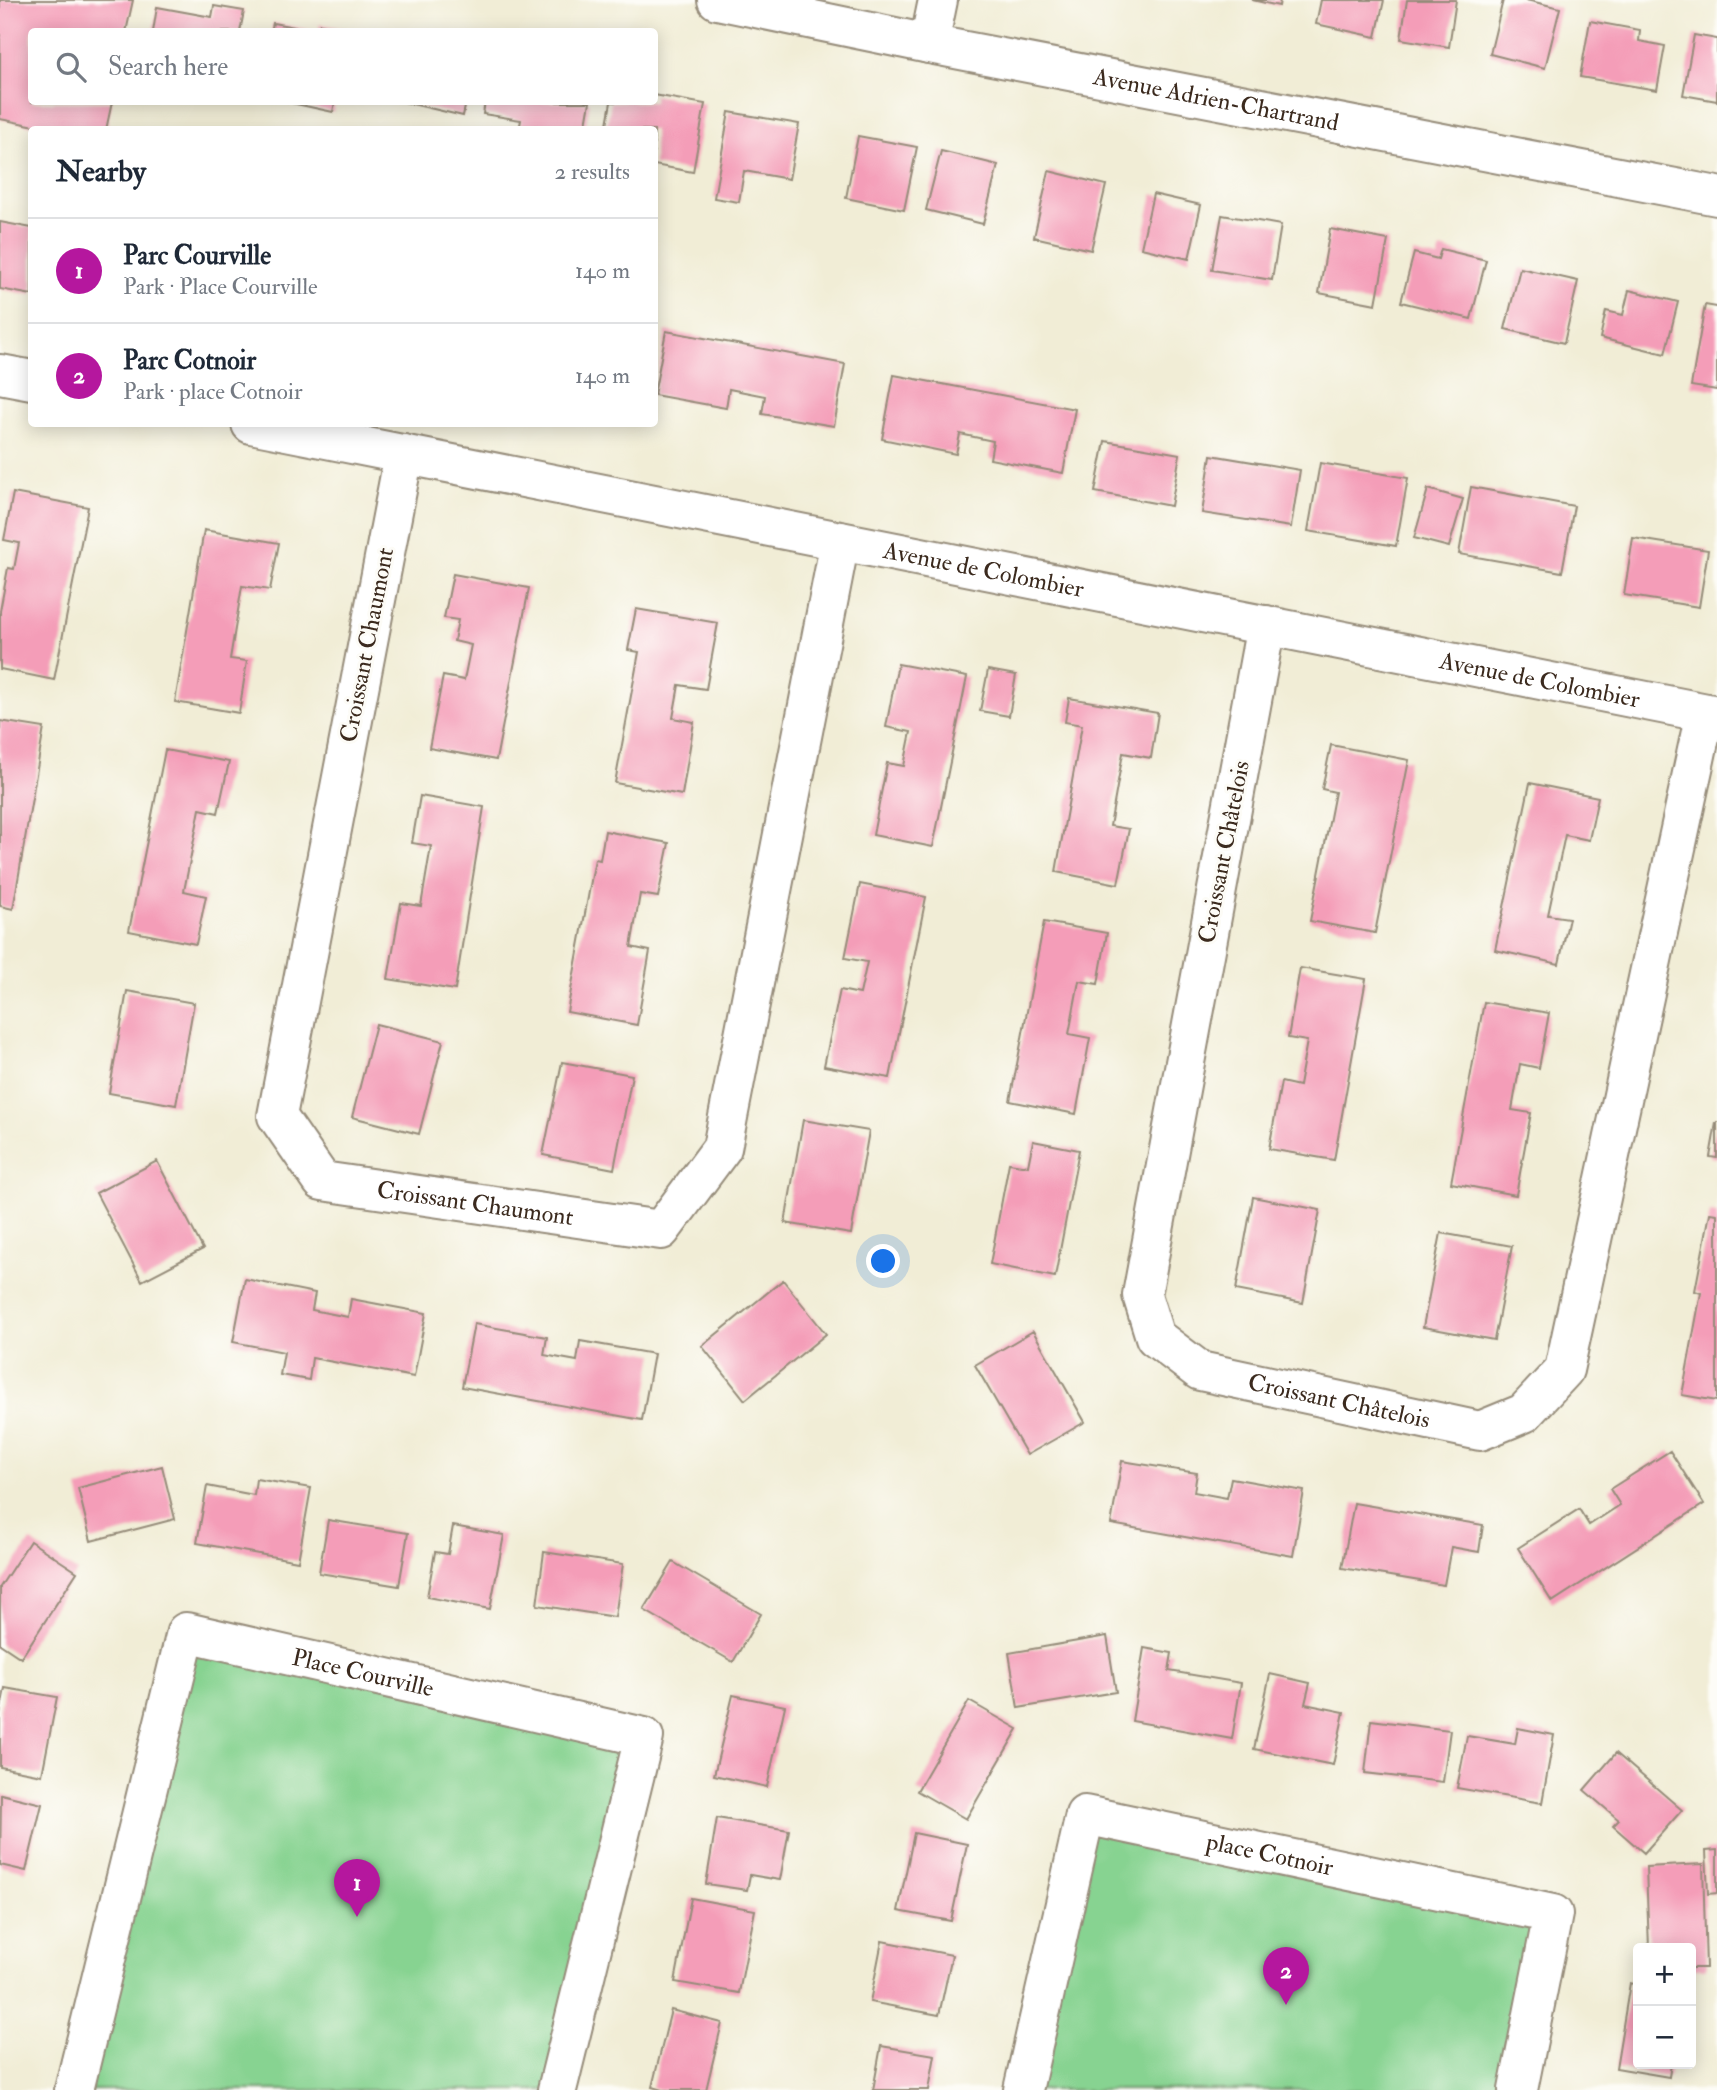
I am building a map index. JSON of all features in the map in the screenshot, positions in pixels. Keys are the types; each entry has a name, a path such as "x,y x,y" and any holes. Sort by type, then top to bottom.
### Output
{"street":[{"name":"Avenue Adrien-Chartrand","path":"717,0 929,44 1717,196"},
{"path":"929,44 938,0"},
{"path":"0,374 28,379"},
{"name":"Avenue de Colombier","path":"266,427 1711,714"},
{"name":"Croissant Chaumont","path":"404,454 277,1116 322,1181 661,1230 722,1148 840,541"},
{"name":"Croissant Châtelois","path":"1266,625 1142,1295 1155,1337 1200,1371 1480,1431 1524,1413 1564,1370 1711,714"},
{"name":"Place Courville","path":"74,2090 186,1632 644,1737 558,2090"},
{"name":"place Cotnoir","path":"1023,2090 1085,1815 1553,1914 1518,2090"}],"green space":[{"path":"177,1631 642,1743 557,2090 76,2090"},
{"path":"1081,1816 1547,1921 1515,2090 1023,2090"}],"building":[{"path":"0,0 133,0 127,28 28,28 28,105 111,105 107,126 35,126 0,119"},
{"path":"1252,0 1280,0 1279,6"},
{"path":"1321,0 1384,0 1376,37 1316,24"},
{"path":"1407,0 1456,0 1449,47 1401,39"},
{"path":"1503,0 1526,0 1560,8 1545,68 1490,54"},
{"path":"214,6 244,11 241,28 154,28 157,7 212,17"},
{"path":"1590,21 1640,30 1639,41 1665,46 1657,90 1580,77"},
{"path":"273,23 300,28 272,28"},
{"path":"320,24 341,28 319,28"},
{"path":"1694,35 1717,39 1717,101 1683,95"},
{"path":"658,96 705,104 693,172 658,166 658,126 607,126 610,105 658,105"},
{"path":"301,105 334,105 333,112"},
{"path":"417,105 465,105 463,116"},
{"path":"484,105 589,105 586,126 520,126 521,120 483,114"},
{"path":"729,112 799,124 789,179 744,171 739,202 714,198"},
{"path":"858,136 917,147 904,210 846,198"},
{"path":"941,151 998,165 983,224 926,210"},
{"path":"1049,171 1106,185 1091,250 1034,237"},
{"path":"1153,194 1201,205 1189,259 1141,248"},
{"path":"1222,215 1281,225 1272,280 1212,270"},
{"path":"0,222 28,227 28,294 0,289"},
{"path":"1330,229 1388,240 1376,304 1319,293"},
{"path":"1441,249 1486,260 1471,319 1401,302 1414,253 1438,259"},
{"path":"1520,268 1578,281 1564,343 1505,329"},
{"path":"1629,290 1678,302 1665,354 1600,338 1606,311 1623,315"},
{"path":"1705,305 1717,307 1717,390 1691,386"},
{"path":"666,331 845,364 834,426 762,414 765,396 729,389 726,408 658,396 658,374"},
{"path":"894,375 1075,409 1063,473 990,459 993,441 960,434 956,454 882,439"},
{"path":"1105,441 1180,454 1171,506 1095,492"},
{"path":"1211,455 1300,470 1291,527 1202,513"},
{"path":"1320,463 1408,478 1396,546 1308,531"},
{"path":"1471,487 1574,506 1562,572 1459,554"},
{"path":"1428,489 1463,499 1449,547 1414,538"},
{"path":"13,493 88,507 54,680 0,669 0,611 8,568 14,569 19,543 4,540"},
{"path":"204,530 279,543 270,590 242,586 230,659 247,661 239,713 175,702"},
{"path":"1633,538 1708,550 1699,607 1624,595"},
{"path":"453,574 529,588 496,760 429,748 443,676 464,680 471,645 454,641 458,620 444,618"},
{"path":"636,609 718,623 706,689 679,685 673,718 694,722 682,795 615,783 639,652 628,650"},
{"path":"898,664 967,677 933,847 873,835 887,763 904,766 911,732 886,727"},
{"path":"988,670 1016,675 1009,716 980,711"},
{"path":"1069,698 1158,713 1151,758 1123,753 1110,826 1129,829 1118,884 1056,872 1082,725 1065,722"},
{"path":"0,721 44,728 13,909 0,906"},
{"path":"1331,745 1409,760 1375,933 1310,921 1335,792 1322,789"},
{"path":"165,750 229,762 218,813 200,809 184,891 206,896 196,944 129,931"},
{"path":"1530,783 1598,797 1589,840 1565,835 1548,915 1569,918 1559,964 1495,950"},
{"path":"420,796 484,807 455,990 388,979 401,903 421,906 431,846 412,843"},
{"path":"605,831 669,843 658,897 640,894 631,947 650,951 637,1025 567,1012 595,859 600,860"},
{"path":"860,884 926,897 890,1078 824,1066 840,990 860,994 867,962 845,958"},
{"path":"1044,922 1107,933 1098,984 1079,981 1069,1034 1090,1038 1076,1114 1010,1101"},
{"path":"1300,968 1366,979 1334,1160 1269,1149 1281,1082 1299,1086 1307,1041 1288,1038"},
{"path":"127,991 194,1003 176,1105 109,1093"},
{"path":"1484,1002 1549,1013 1539,1068 1520,1064 1512,1110 1531,1113 1516,1195 1451,1183"},
{"path":"376,1024 443,1041 419,1134 352,1117"},
{"path":"562,1062 632,1075 614,1169 543,1155"},
{"path":"803,1120 869,1131 851,1234 785,1223"},
{"path":"1717,1123 1717,1158 1710,1157"},
{"path":"1033,1141 1079,1150 1055,1277 990,1264 1009,1163 1028,1166"},
{"path":"157,1161 203,1249 142,1281 96,1193"},
{"path":"1253,1197 1320,1210 1303,1303 1236,1290"},
{"path":"1710,1213 1717,1214 1717,1401 1682,1395 1701,1293 1695,1291"},
{"path":"1441,1233 1512,1246 1494,1340 1423,1327"},
{"path":"245,1279 315,1293 312,1310 348,1317 351,1299 426,1313 414,1377 312,1358 309,1380 280,1375 284,1352 233,1342"},
{"path":"783,1280 826,1334 745,1400 702,1346"},
{"path":"474,1324 547,1337 544,1355 577,1361 580,1341 654,1354 642,1420 462,1387"},
{"path":"1033,1331 1085,1422 1027,1455 975,1365"},
{"path":"1670,1451 1704,1504 1552,1602 1518,1548 1579,1509 1589,1525 1620,1505 1610,1489"},
{"path":"1122,1461 1197,1473 1194,1492 1227,1498 1231,1478 1304,1491 1293,1556 1111,1524"},
{"path":"162,1466 175,1519 91,1541 78,1488"},
{"path":"256,1479 311,1488 298,1561 197,1543 207,1486 254,1495"},
{"path":"1354,1503 1483,1525 1479,1552 1451,1547 1444,1585 1342,1568"},
{"path":"328,1520 408,1533 399,1586 319,1573"},
{"path":"453,1526 504,1535 490,1609 427,1597 435,1552 448,1554"},
{"path":"30,1541 77,1572 21,1658 0,1644 0,1587"},
{"path":"544,1552 623,1564 615,1617 537,1605"},
{"path":"673,1562 761,1614 733,1662 644,1610"},
{"path":"1107,1636 1116,1692 1018,1708 1009,1653"},
{"path":"1144,1648 1172,1653 1169,1671 1241,1683 1232,1739 1132,1721"},
{"path":"1270,1674 1310,1683 1305,1704 1344,1712 1333,1765 1254,1749"},
{"path":"5,1688 57,1697 42,1775 0,1767 0,1714"},
{"path":"733,1695 785,1706 767,1787 714,1775"},
{"path":"969,1701 1018,1729 966,1819 917,1791"},
{"path":"1371,1720 1450,1730 1443,1782 1365,1773"},
{"path":"1518,1728 1554,1735 1542,1803 1457,1788 1467,1736 1515,1744"},
{"path":"1616,1753 1682,1810 1644,1853 1613,1826 1619,1820 1584,1790"},
{"path":"1,1794 42,1804 26,1871 0,1865"},
{"path":"717,1818 789,1830 780,1880 750,1875 747,1890 706,1884"},
{"path":"914,1833 967,1844 951,1921 898,1911"},
{"path":"1717,1850 1717,1893 1708,1894 1706,1851"},
{"path":"1703,1864 1706,1968 1696,1968 1696,1943 1649,1943 1646,1867"},
{"path":"691,1898 755,1910 739,1993 675,1982"},
{"path":"882,1941 952,1955 939,2015 870,2002"},
{"path":"1630,1983 1633,1984 1633,2069 1670,2069 1669,2077 1616,2068"},
{"path":"671,2010 722,2023 706,2090 662,2090 652,2087"},
{"path":"881,2046 935,2055 929,2090 873,2090"}],"place":[{"name":"Parc Courville","path":"357,1917"},
{"name":"Parc Cotnoir","path":"1286,2005"}]}
